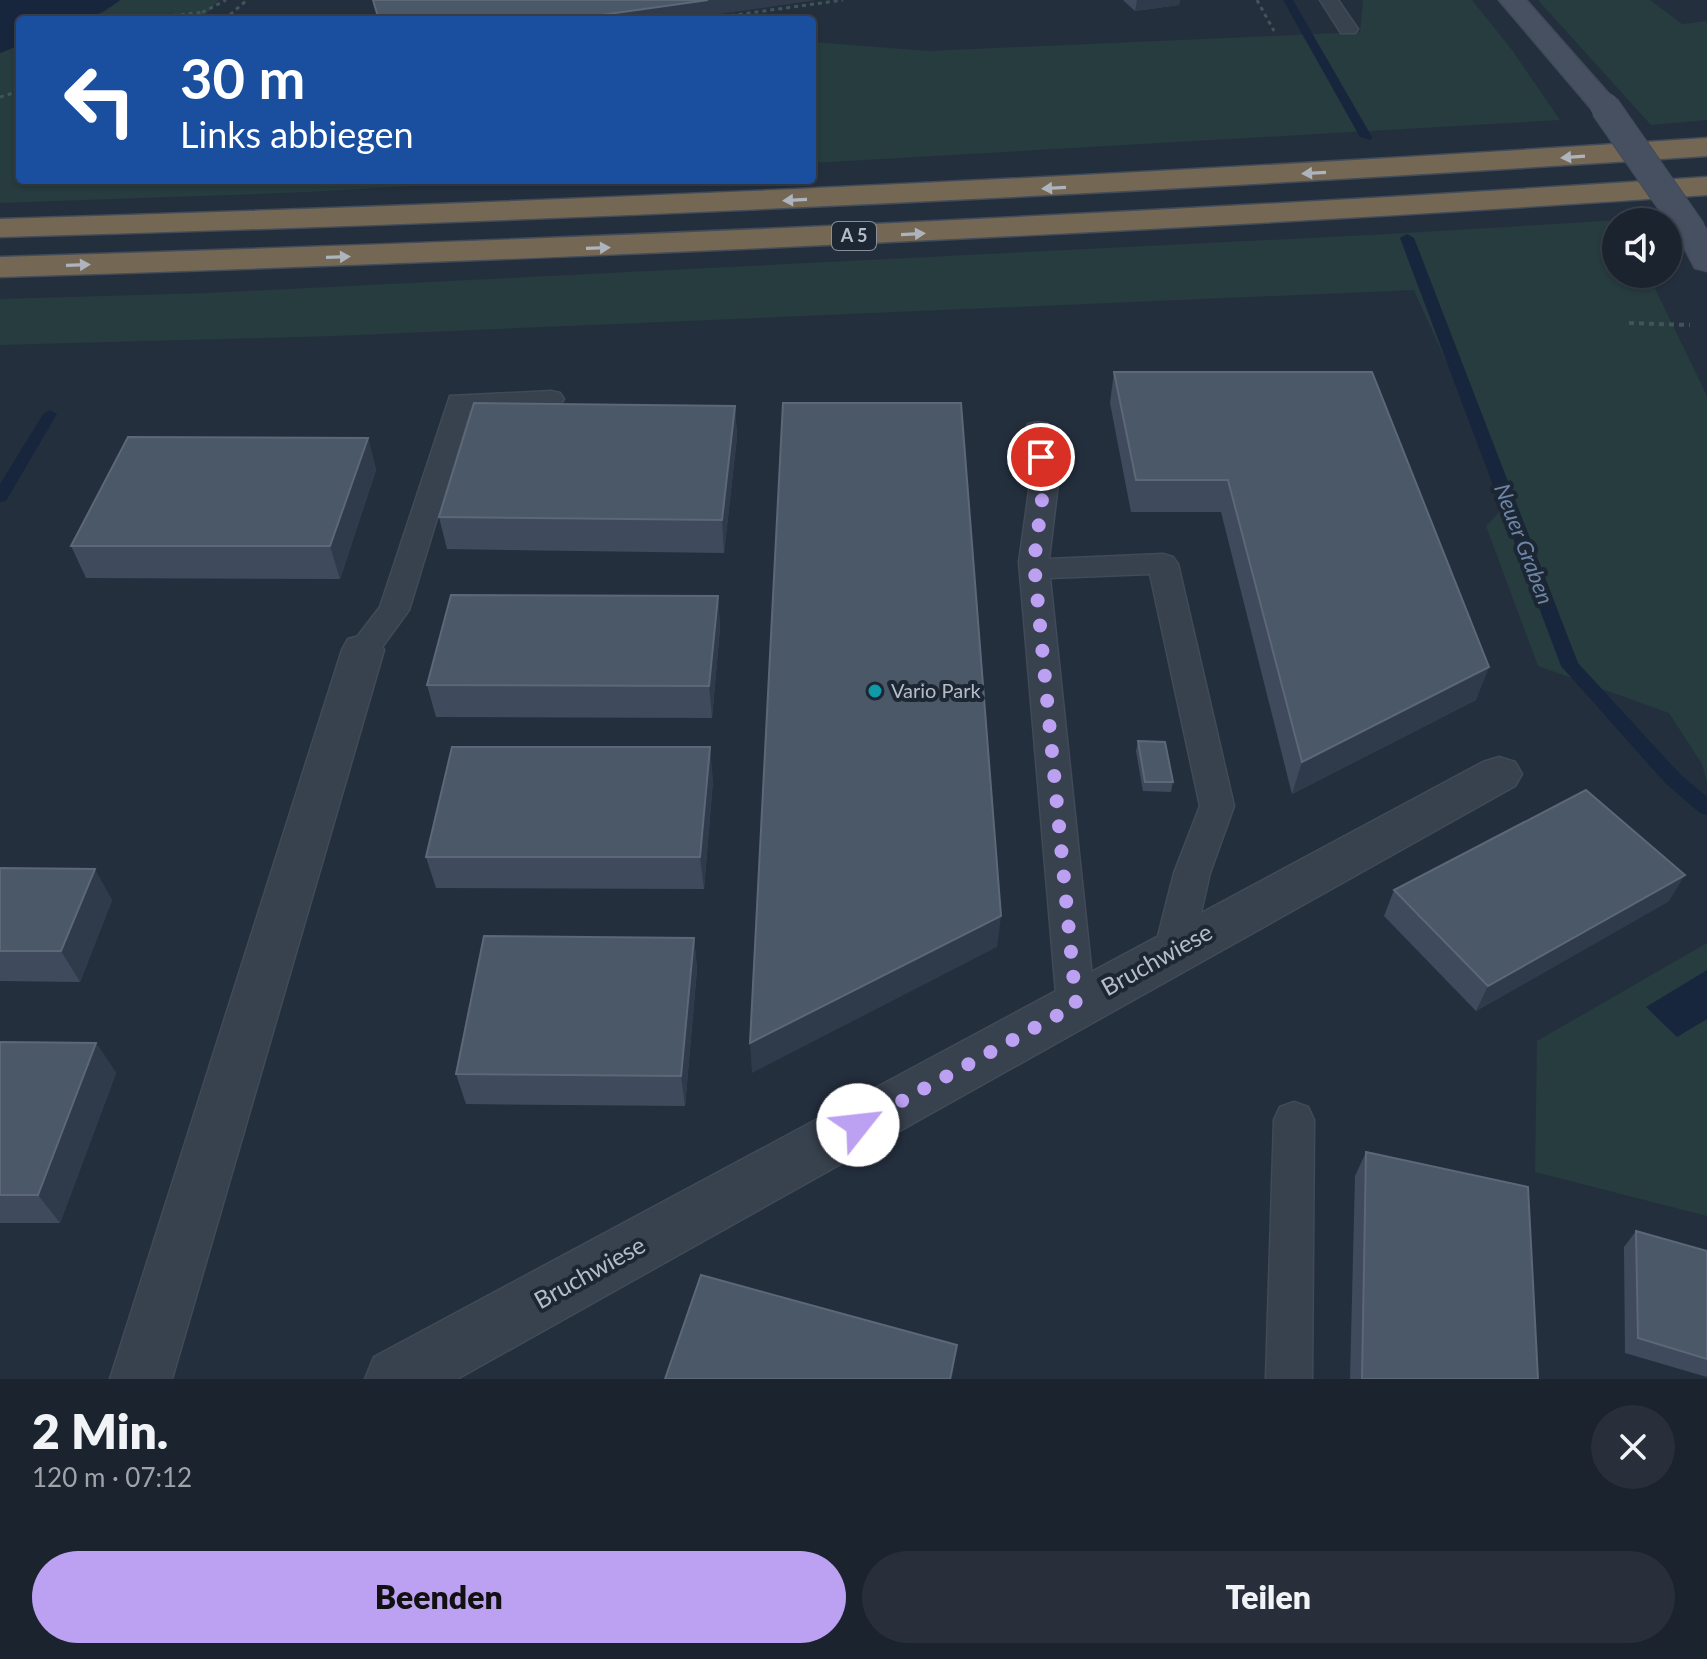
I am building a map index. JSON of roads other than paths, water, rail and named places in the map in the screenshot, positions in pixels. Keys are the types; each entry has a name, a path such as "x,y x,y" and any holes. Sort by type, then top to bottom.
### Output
{"highway":[{"name":"A 5","path":"0,228 589,209 1044,189 1707,147"},
{"name":"A 5","path":"0,267 587,248 1061,227 1707,186"}],"main road":[{"path":"1512,0 1605,107 1692,232 1707,261"}],"street":[{"path":"141,1379 363,650"},
{"name":"Bruchwiese","path":"396,1379 1499,774"}],"lane":[{"path":"1329,0 1348,29"},
{"path":"363,650 394,610 459,402 551,399"},
{"path":"1038,430 1044,484 1035,569 1076,1005"},
{"path":"1035,569 1163,564 1217,806 1192,873 1173,952"},
{"path":"1289,1379 1294,1120"}],"water":[{"path":"0,0 120,0 90,16 16,16 16,47 0,53"},
{"path":"1707,970 1707,1019 1677,1037 1646,1007"}],"waterway":[{"name":"Neuer Graben","path":"1288,0 1366,137"},
{"name":"Neuer Graben","path":"1407,238 1570,666 1673,779 1707,808"},
{"path":"0,497 50,414"}],"place":[{"name":"Vario Park","path":"875,691"}]}
